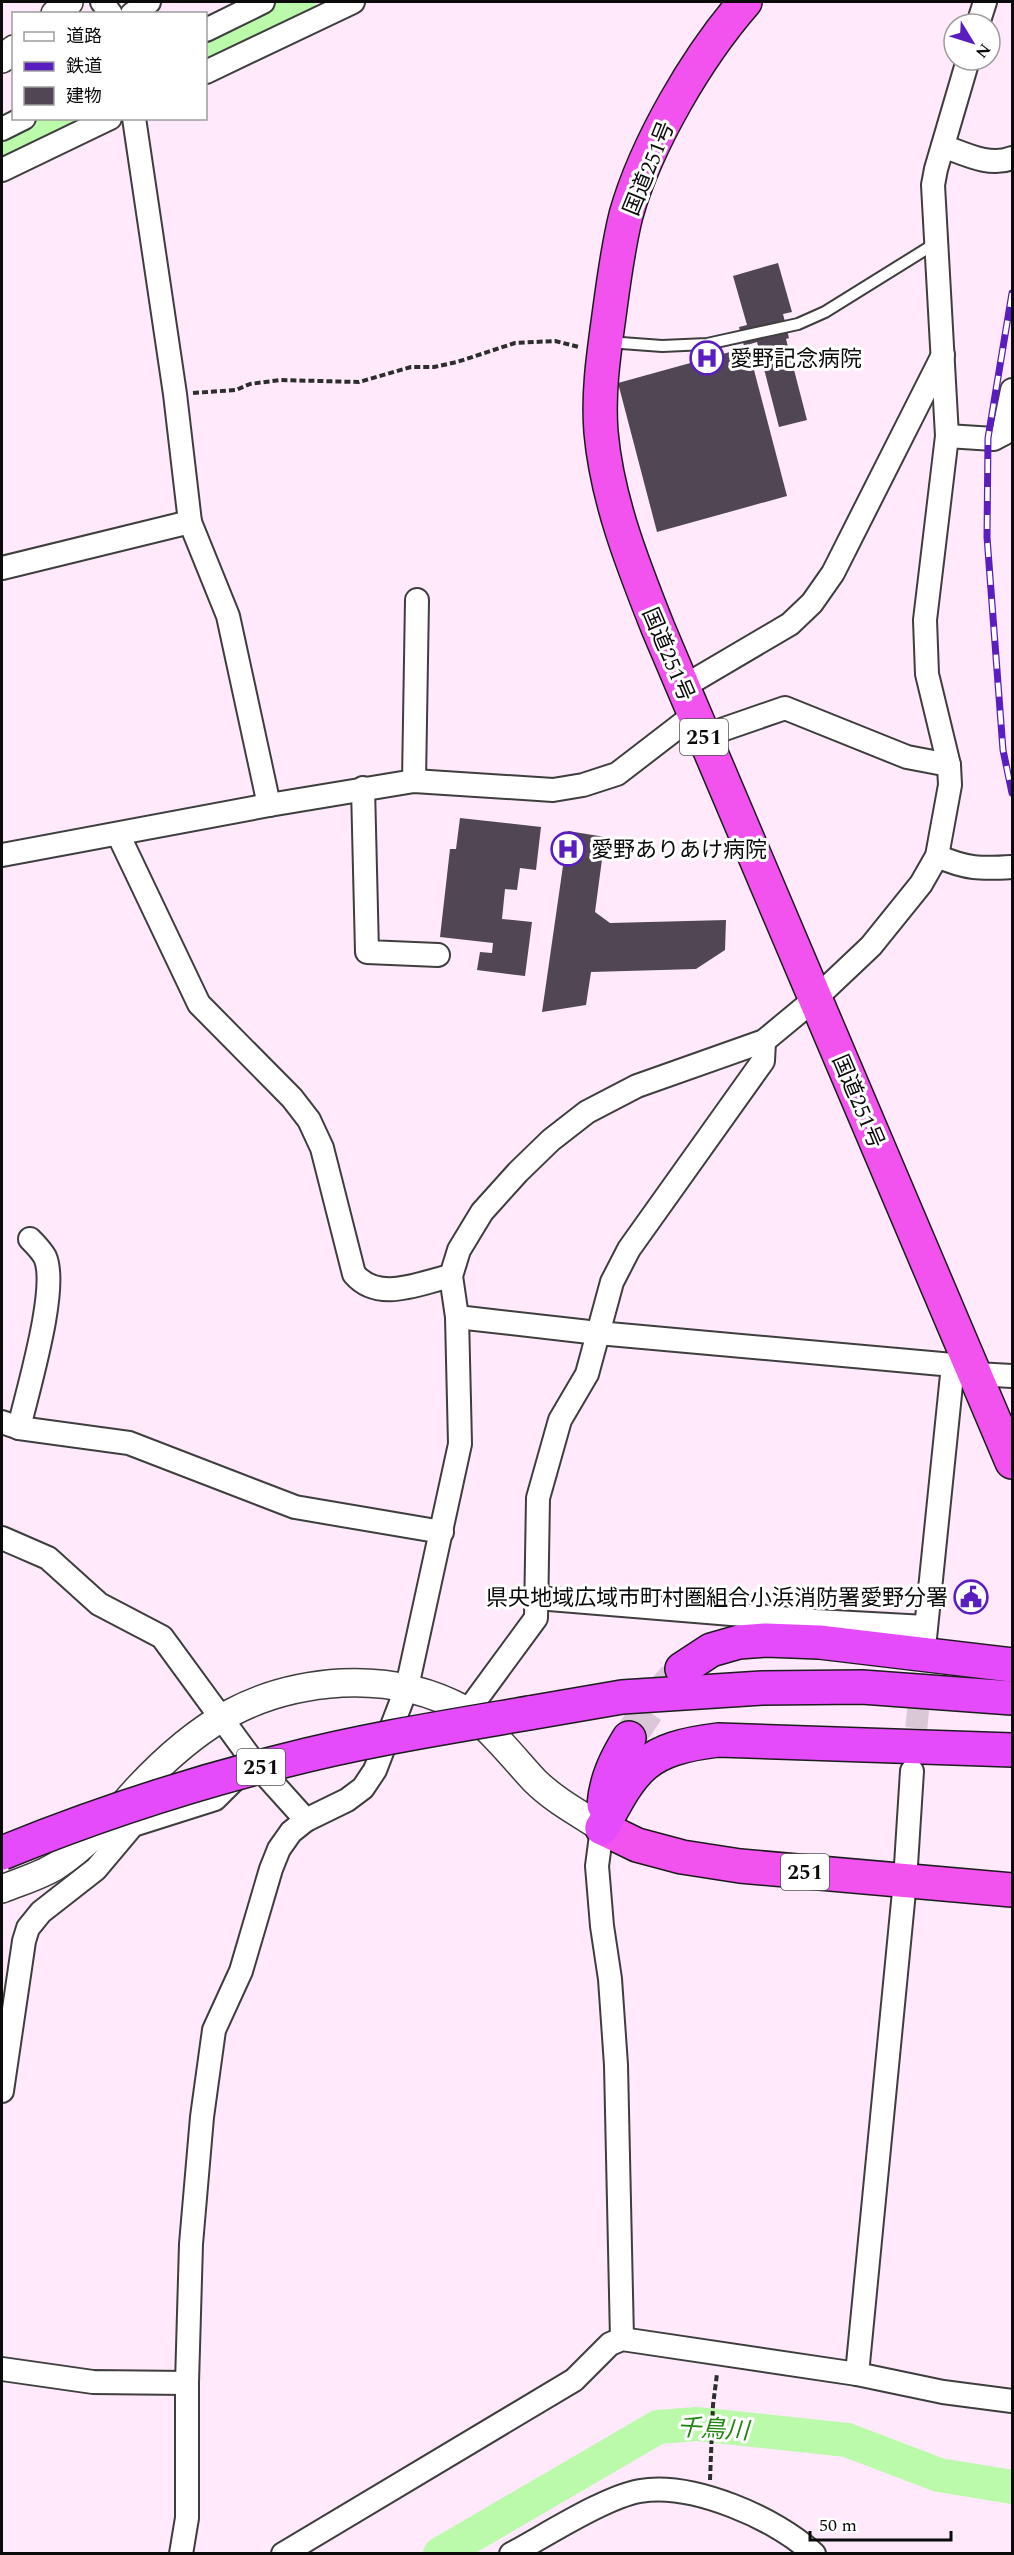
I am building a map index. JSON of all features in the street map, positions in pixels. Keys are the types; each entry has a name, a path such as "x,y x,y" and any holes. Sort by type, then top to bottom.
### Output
{"highway":[{"name":"国道251号","path":"745,2 703,56 676,101 646,163 627,214 616,262 604,347 600,393 601,433 619,521 634,569 816,998 966,1366 1012,1462"},
{"path":"693,1690 711,1650 739,1642 766,1640 819,1642 1012,1665"},
{"name":"251","path":"2,1853 153,1798 284,1760 413,1732 622,1697 693,1690 862,1687 1012,1698"},
{"name":"251","path":"693,1690 761,1706 863,1707 1012,1716"},
{"path":"602,1828 605,1791 613,1763 629,1738"},
{"path":"602,1828 624,1786 639,1768 659,1754 686,1744 718,1740 1012,1750"},
{"name":"251","path":"602,1828 637,1845 682,1857 740,1866 1012,1890"}],"street":[{"path":"57,12 69,2"},
{"path":"135,12 149,2"},
{"path":"207,30 263,2"},
{"path":"207,72 353,2"},
{"path":"182,2553 186,2518 191,2244 202,2117 214,2030 241,1971 279,1849 291,1832 306,1820 347,1800 363,1788 375,1770 406,1687 460,1444 457,1317 451,1276 459,1250 482,1212 551,1140 587,1112 637,1086 764,1041 816,998 871,946 921,884 936,856 950,785 949,765 927,674 925,620 947,436 933,185 964,72"},
{"path":"2,129 20,120"},
{"path":"2,170 106,120"},
{"path":"134,120 175,394 190,522 228,616 269,805"},
{"path":"942,146 992,162 1012,158"},
{"path":"2,855 363,788 414,781 553,790 583,785 617,774 694,712 812,603 833,573 944,354"},
{"path":"947,436 994,439 1010,435 1012,390"},
{"path":"2,568 190,522"},
{"path":"414,781 417,600"},
{"path":"694,712 785,708 907,757 949,765"},
{"path":"363,788 367,951 438,955"},
{"path":"118,834 199,1004 292,1098 309,1120 322,1148 354,1274 362,1283 374,1289 388,1290 451,1276"},
{"path":"936,856 962,867 1012,867"},
{"path":"467,1712 536,1618 538,1498 560,1420 587,1374 612,1282 629,1249 763,1061 764,1041"},
{"path":"30,1239 45,1258 49,1274 47,1305 10,1425 129,1443 295,1507 442,1532"},
{"path":"457,1317 598,1333 966,1366 1012,1376"},
{"path":"537,1598 816,1621 925,1633 966,1366"},
{"path":"2,1538 48,1558 99,1604 162,1637 252,1760 306,1820"},
{"path":"2,1889 55,1867 94,1836 174,1752 221,1717 267,1696 312,1685 358,1683 406,1687 436,1696 467,1712 538,1783 602,1828 597,1866 602,1926 610,1979 616,2065 622,2339"},
{"path":"2,2091 7,2020 28,1928 41,1912 96,1869 133,1825 215,1799 252,1760"},
{"path":"857,2374 905,1881 912,1771"},
{"path":"283,2553 574,2380 610,2344 622,2339 857,2374 943,2392 1012,2401"},
{"path":"2,2369 93,2382 187,2383"},
{"path":"511,2553 605,2504 639,2491 667,2489 728,2503 782,2530 814,2553"}],"lane":[{"path":"604,347 707,344 798,324 825,312 937,243"}],"path":[{"path":"175,394 236,390 250,384 280,381 359,382 411,367 434,367 457,362 516,343 555,341 604,347"},
{"path":"708,2498 713,2405 720,2353"}],"building":[{"path":"778,263 792,312 783,314 789,338 786,339 807,420 779,427 757,342 744,346 739,327 747,325 733,276"},
{"path":"748,347 787,496 657,532 618,383"},
{"path":"460,818 541,827 536,870 520,868 517,890 505,889 502,919 532,922 525,976 477,970 480,952 492,953 493,943 440,937 450,849 456,849"},
{"path":"568,831 605,837 595,912 610,923 726,920 725,950 696,969 591,972 586,1005 542,1012"}],"waterway":[{"path":"207,47 299,2"},
{"path":"2,147 55,120"},
{"name":"千鳥川","path":"440,2554 658,2427 697,2424 847,2440 939,2475 1012,2487"}],"tunnel":[{"path":"913,1761 925,1641"},
{"path":"629,1738 654,1701 675,1677"}],"railway":[{"path":"1012,293 988,438 987,537 1003,750 1012,793"}],"place":[{"name":"愛野記念病院","path":"707,358"},
{"name":"愛野ありあけ病院","path":"568,849"},
{"name":"県央地域広域市町村圏組合小浜消防署愛野分署","path":"971,1597"}]}
